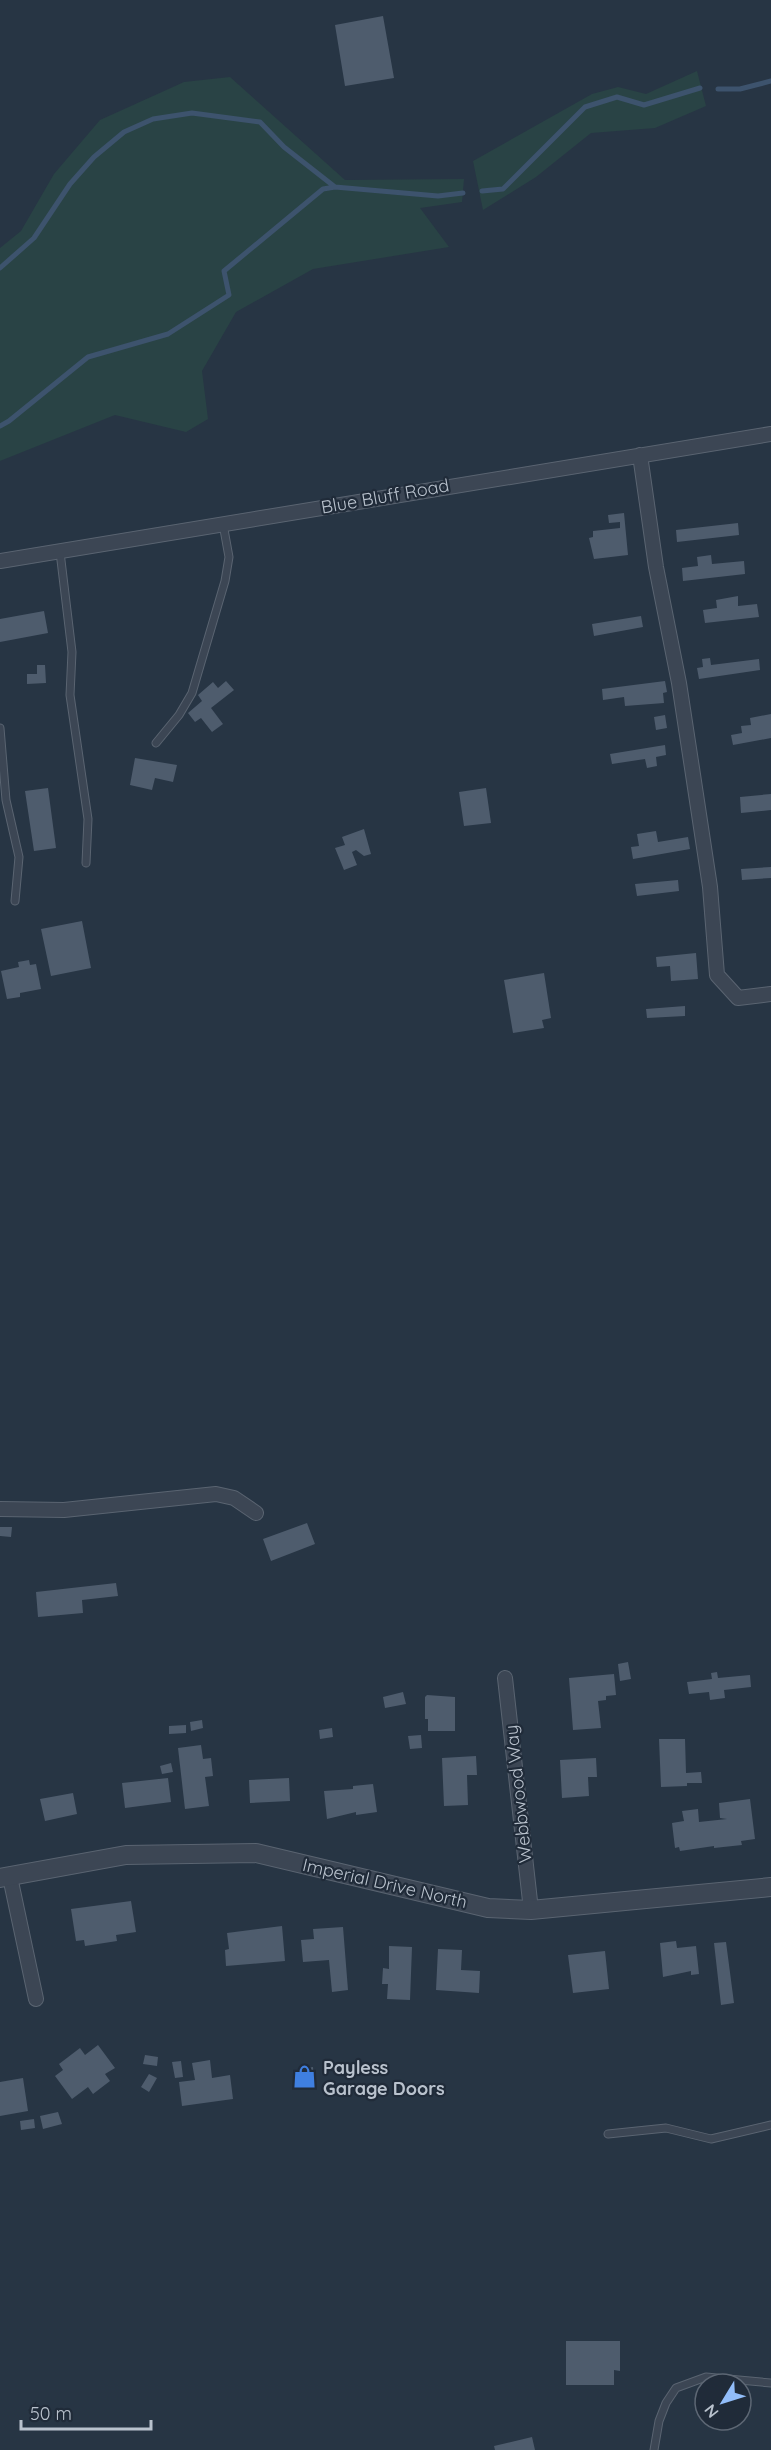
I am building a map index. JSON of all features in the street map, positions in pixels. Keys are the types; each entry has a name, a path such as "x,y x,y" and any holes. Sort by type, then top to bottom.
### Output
{"street":[{"name":"Blue Bluff Road","path":"0,561 771,434"},
{"path":"640,455 656,567 679,683 710,887 717,975 738,998 771,994"},
{"path":"0,1509 64,1510 216,1494 234,1498 256,1513"},
{"name":"Webbwood Way","path":"505,1678 531,1910"},
{"name":"Imperial Drive North","path":"5,1878 126,1855 177,1852 256,1853 488,1908 531,1910 771,1887"},
{"path":"5,1878 36,1999"}],"lane":[{"path":"156,742 179,715 192,693 225,581 229,557 223,524"},
{"path":"60,552 72,652 70,695 88,819 86,863"},
{"path":"0,728 6,800 19,858 15,901"},
{"path":"608,2134 666,2128 711,2139 771,2125"},
{"path":"654,2450 659,2421 666,2403 676,2388 706,2377 771,2383"}],"green space":[{"path":"697,71 706,106 655,128 591,133 536,177 483,210 473,161 592,94 618,87 646,94"},
{"path":"230,77 345,180 464,179 462,202 420,208 449,247 313,269 236,312 202,371 208,419 186,432 115,415 0,461 0,248 21,231 54,174 100,120 184,82"}],"building":[{"path":"383,16 394,78 345,86 335,25"},
{"path":"624,513 628,555 594,559 589,538 593,537 593,531 620,528 620,522 609,523 608,515"},
{"path":"738,523 739,535 677,542 676,530"},
{"path":"711,555 712,564 744,561 745,574 683,581 682,568 698,566 697,557"},
{"path":"738,596 738,606 757,604 759,617 705,623 703,610 717,608 716,600"},
{"path":"44,611 48,633 0,642 0,619"},
{"path":"641,616 643,627 594,636 592,624"},
{"path":"710,658 711,665 759,659 760,670 699,679 697,668 703,667 702,659"},
{"path":"37,665 45,665 46,683 27,684 27,674 37,674"},
{"path":"226,681 234,690 211,708 223,724 212,732 201,718 195,722 188,713 202,701 198,695 213,682 218,688"},
{"path":"665,681 667,692 663,693 664,703 625,706 624,697 603,700 602,689"},
{"path":"771,714 771,738 733,745 731,735 742,733 741,726 751,725 750,718"},
{"path":"665,715 667,728 656,730 654,717"},
{"path":"665,745 666,755 656,757 657,766 647,768 645,759 612,764 610,754"},
{"path":"135,758 177,765 173,782 155,778 152,790 130,785"},
{"path":"48,788 56,848 34,851 25,791"},
{"path":"486,788 491,823 464,826 459,792"},
{"path":"771,794 771,810 741,813 740,797"},
{"path":"364,829 371,854 364,856 356,850 352,852 357,865 344,870 335,848 345,845 342,837"},
{"path":"656,831 658,842 688,837 690,849 633,859 631,847 639,846 637,834"},
{"path":"771,867 771,878 742,880 741,869"},
{"path":"678,880 679,891 637,896 635,884"},
{"path":"82,921 91,968 51,976 41,929"},
{"path":"696,953 698,979 671,981 670,966 657,967 656,957"},
{"path":"29,960 30,965 36,964 41,989 20,993 20,997 7,999 1,971 19,967 18,962"},
{"path":"544,973 551,1018 542,1020 544,1028 513,1033 504,980"},
{"path":"685,1006 685,1016 647,1018 646,1009"},
{"path":"307,1523 315,1544 271,1561 263,1539"},
{"path":"0,1527 12,1527 11,1537 0,1536"},
{"path":"116,1583 118,1596 82,1600 83,1613 38,1617 36,1592"},
{"path":"628,1662 631,1679 620,1681 618,1664"},
{"path":"717,1672 718,1678 750,1675 751,1687 724,1690 725,1698 710,1700 709,1692 689,1694 687,1682 712,1679 711,1673"},
{"path":"614,1674 616,1695 606,1696 606,1700 598,1701 601,1728 573,1730 569,1678"},
{"path":"403,1692 406,1704 385,1708 383,1697"},
{"path":"427,1695 455,1697 455,1731 428,1731 428,1719 425,1719 425,1697"},
{"path":"202,1720 203,1728 191,1731 190,1722"},
{"path":"186,1725 186,1733 169,1734 169,1726"},
{"path":"332,1728 333,1737 320,1739 319,1730"},
{"path":"421,1735 422,1748 410,1749 408,1736"},
{"path":"659,1739 685,1739 686,1773 701,1772 702,1783 661,1787"},
{"path":"201,1745 203,1759 211,1758 213,1776 205,1777 209,1806 185,1809 178,1748"},
{"path":"476,1756 477,1775 467,1775 468,1805 444,1806 442,1758"},
{"path":"596,1758 597,1777 588,1777 589,1796 562,1798 560,1760"},
{"path":"171,1763 173,1772 162,1774 160,1766"},
{"path":"168,1778 171,1802 125,1808 122,1783"},
{"path":"289,1778 290,1801 250,1803 249,1780"},
{"path":"373,1784 377,1812 356,1815 356,1812 327,1819 324,1791 353,1789 353,1786"},
{"path":"73,1793 77,1814 45,1821 40,1799"},
{"path":"750,1799 755,1839 741,1841 742,1845 680,1851 679,1847 675,1848 672,1823 684,1821 682,1811 698,1809 699,1822 727,1819 720,1818 719,1803"},
{"path":"131,1901 136,1932 116,1935 117,1941 85,1946 84,1940 76,1941 71,1909"},
{"path":"282,1926 285,1961 226,1966 225,1950 229,1949 227,1933"},
{"path":"343,1927 348,1990 332,1992 329,1960 303,1962 301,1940 314,1939 313,1929"},
{"path":"676,1941 677,1948 696,1946 699,1974 691,1975 691,1971 663,1977 660,1943"},
{"path":"726,1942 734,2003 721,2005 714,1943"},
{"path":"389,1946 412,1947 410,2000 387,1999 388,1984 382,1984 383,1968 389,1969"},
{"path":"438,1949 462,1950 461,1970 480,1971 479,1993 436,1990"},
{"path":"605,1951 609,1989 573,1993 568,1955"},
{"path":"98,2045 115,2068 105,2074 110,2081 93,2094 88,2087 72,2099 55,2076 63,2070 59,2064 80,2048 85,2055"},
{"path":"145,2055 158,2057 157,2066 143,2064"},
{"path":"210,2060 212,2078 230,2075 233,2099 182,2106 179,2082 195,2080 192,2063"},
{"path":"181,2061 183,2077 175,2078 172,2062"},
{"path":"313,2067 314,2082 299,2084 297,2070"},
{"path":"149,2074 157,2078 149,2092 141,2087"},
{"path":"23,2078 28,2111 0,2116 0,2082"},
{"path":"58,2112 62,2124 43,2129 40,2116"},
{"path":"34,2119 35,2128 21,2130 20,2121"},
{"path":"566,2341 620,2341 620,2371 614,2370 614,2385 566,2385"},
{"path":"532,2437 535,2450 495,2450 494,2446"}],"waterway":[{"path":"718,89 740,89 771,81"},
{"path":"482,191 503,189 585,107 617,97 644,105 700,88"},
{"path":"0,268 34,238 70,184 94,157 124,132 153,119 192,113 260,122 284,147 335,187 438,196 463,193"},
{"path":"0,426 88,357 168,334 229,295 224,271 323,189 335,187"}],"place":[{"name":"Payless Garage Doors","path":"305,2077"}]}
